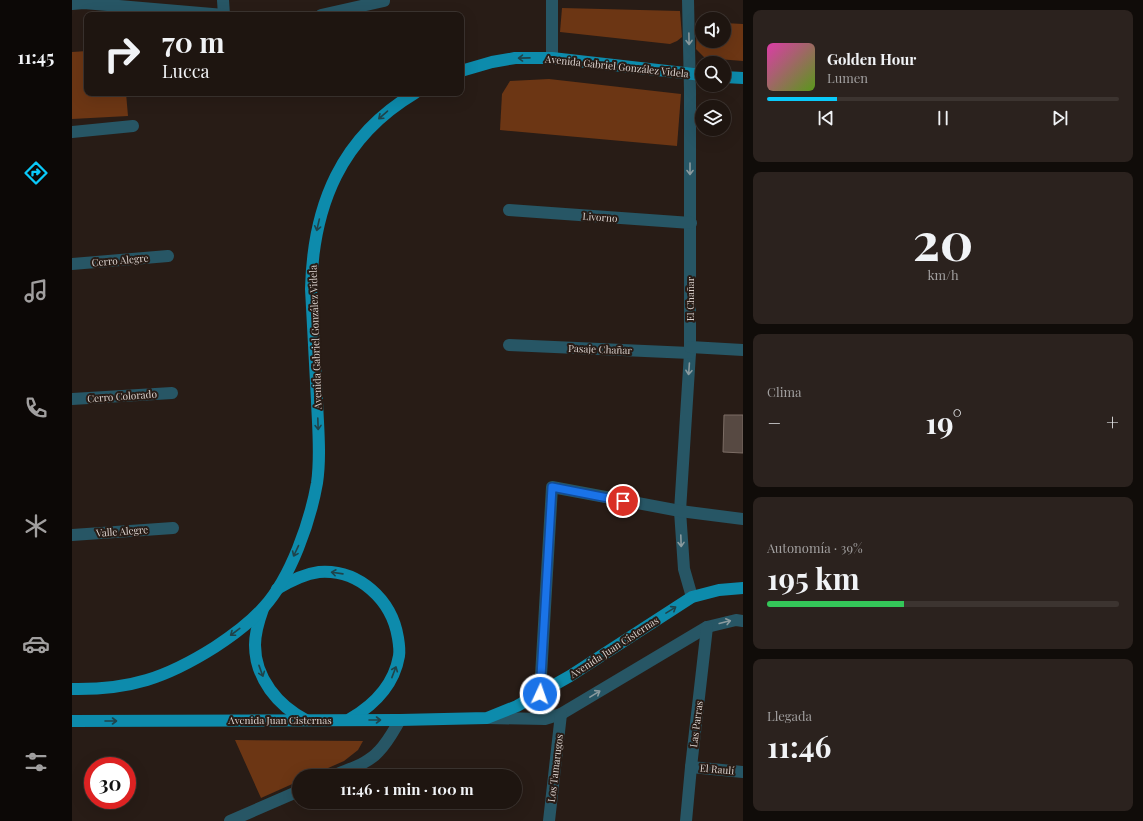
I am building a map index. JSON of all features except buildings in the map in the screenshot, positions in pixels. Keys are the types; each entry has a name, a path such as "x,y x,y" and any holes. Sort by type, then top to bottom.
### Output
{"main road":[{"name":"Avenida Gabriel González Videla","path":"464,70 492,62 552,58 695,74"},
{"path":"731,77 743,78"},
{"name":"Avenida Gabriel González Videla","path":"264,606 277,589 299,546 316,483 318,468 318,424 312,267 319,222 325,201 334,180 357,142 384,114 410,96"},
{"path":"277,589 309,574 327,572 347,575 366,585 375,593 392,616 397,630 400,655 390,683 371,706 349,720"},
{"name":"Avenida Juan Cisternas","path":"72,722 487,718 517,706 540,694 692,597 719,590 743,588"},
{"path":"72,689 102,688 133,684 157,678 177,670 223,642 246,624 264,606"},
{"path":"264,606 256,629 255,644 256,657 261,674 274,696 284,706 296,715 308,720"}],"street":[{"path":"223,0 224,12"},
{"path":"334,12 384,0"},
{"path":"552,0 552,58"},
{"name":"El Chañar","path":"688,0 691,223 690,350 680,511 684,569 692,597"},
{"path":"72,4 186,12"},
{"path":"72,132 133,126"},
{"name":"Livorno","path":"509,210 691,223"},
{"name":"Cerro Alegre","path":"72,264 168,256"},
{"name":"Pasaje Chañar","path":"509,345 743,350"},
{"name":"Cerro Colorado","path":"72,399 172,393"},
{"path":"540,694 552,487 680,511 743,519"},
{"name":"Valle Alegre","path":"72,535 173,528"},
{"name":"Avenida Juan Cisternas","path":"487,718 545,719 561,714 708,627 736,620 743,620"},
{"name":"Las Parras","path":"686,821 708,627"},
{"name":"Los Tamarugos","path":"549,821 561,714"},
{"path":"349,769 365,762 379,752 390,738 400,720"},
{"name":"El Raulí","path":"691,767 743,772"},
{"path":"230,821 292,794"}],"shaded area":[{"path":"562,8 680,11 682,37 670,44 560,32"},
{"path":"731,23 743,24 743,61 731,60 731,56 703,56 696,49 731,48"},
{"path":"84,51 84,96 126,96 128,116 72,119 72,52"},
{"path":"549,79 681,94 677,146 500,130 502,94 510,81"},
{"path":"235,740 363,741 358,750 344,761 326,769 292,769 292,784 261,798"}],"route":[{"path":"540,694 552,487 623,501"}]}
